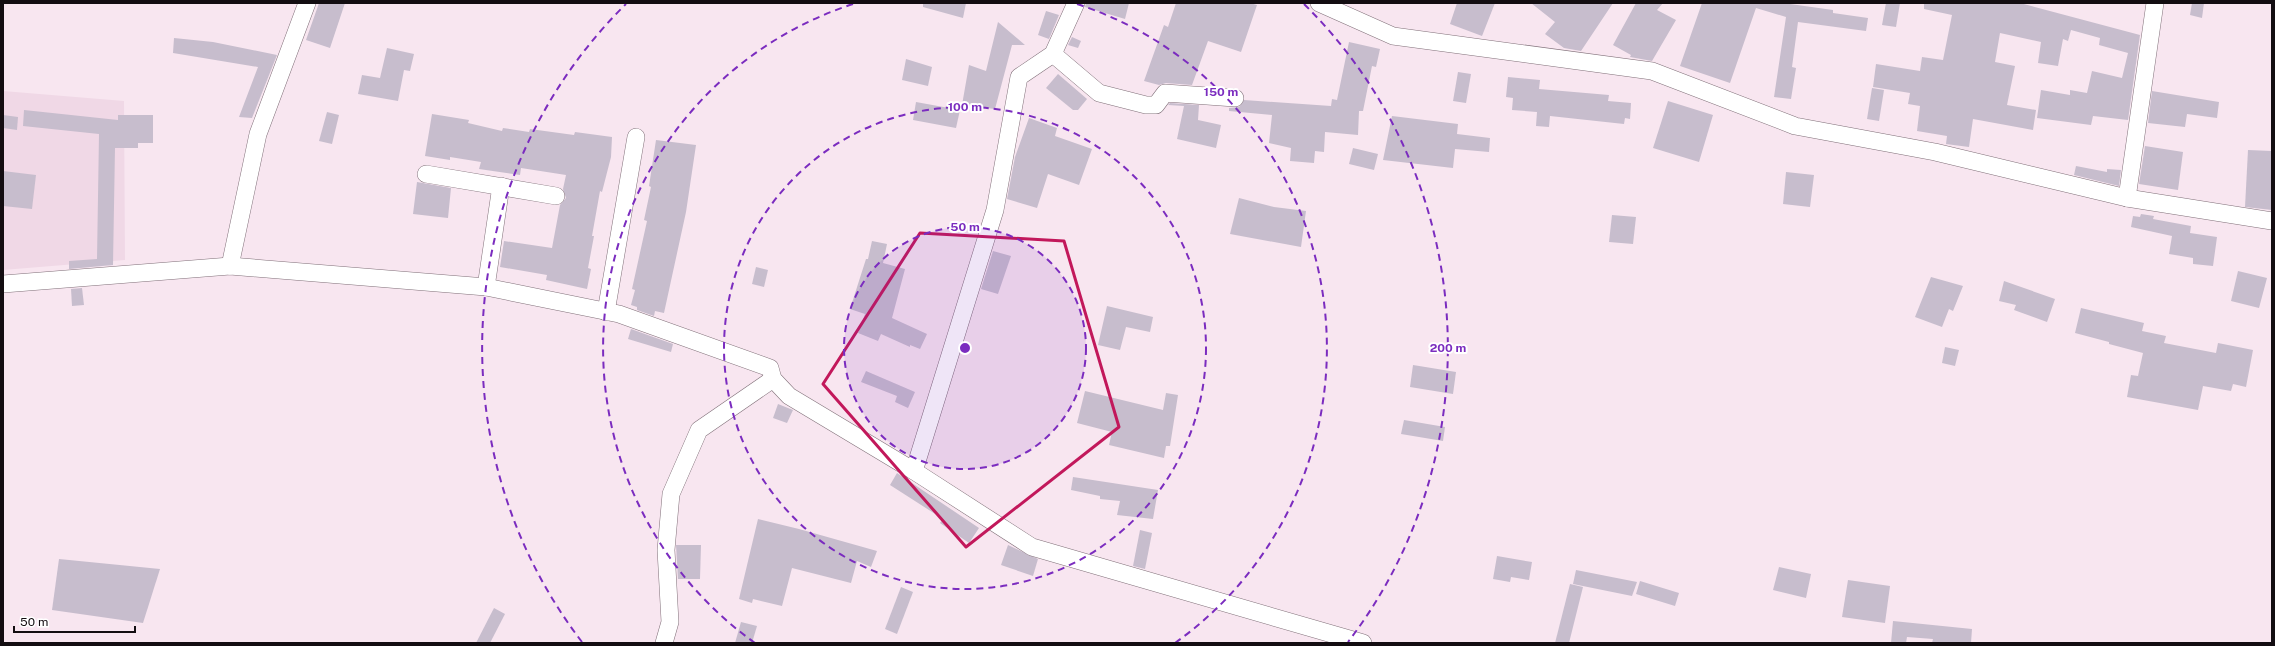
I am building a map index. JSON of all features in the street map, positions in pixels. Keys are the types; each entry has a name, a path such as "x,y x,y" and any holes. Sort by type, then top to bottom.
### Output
{"street":[{"path":"230,266 258,134 307,3"},
{"path":"914,471 995,210 1019,77 1053,54 1076,3"},
{"path":"1319,3 1393,36 1652,71 1795,126 1935,152 2127,198 2272,221"},
{"path":"2127,198 2155,3"},
{"path":"1053,54 1099,93 1146,105 1156,105 1165,93 1235,98"},
{"path":"606,312 636,137"},
{"path":"426,174 556,196"},
{"path":"486,287 501,186"},
{"path":"3,284 230,266 486,287 620,314 770,368 773,379 789,396 914,471 1032,547 1363,643"},
{"path":"664,643 670,622 666,550 671,494 699,430 773,379"}],"highlighted area":[{"path":"920,233 1064,241 1119,427 966,547 823,384"}],"shaded area":[{"path":"3,91 124,101 125,260 3,270"}],"building":[{"path":"319,3 345,3 330,48 306,40"},
{"path":"923,3 966,3 963,18 923,7"},
{"path":"1086,3 1129,3 1125,19 1085,7"},
{"path":"1176,3 1250,3 1257,5 1241,52 1208,41 1192,85 1166,83 1159,85 1144,81 1164,25 1168,27"},
{"path":"1457,3 1495,3 1482,36 1450,24"},
{"path":"1531,3 1613,3 1581,51 1564,48 1545,34 1555,22"},
{"path":"1636,3 1663,3 1657,10 1676,20 1652,61 1630,57 1631,55 1613,45"},
{"path":"1702,3 1783,3 1833,10 1833,13 1868,18 1866,31 1798,22 1792,67 1796,68 1791,99 1774,97 1786,17 1756,8 1730,83 1680,66"},
{"path":"1886,3 1900,3 1896,27 1882,25"},
{"path":"1924,3 2020,3 2140,35 2128,120 2093,116 2091,125 2037,118 2041,90 2070,95 2070,90 2087,93 2092,71 2122,78 2128,53 2099,45 2100,38 2071,30 2068,41 2063,39 2058,66 2038,63 2041,42 2000,33 1995,62 2015,66 2007,105 2036,110 2033,130 1973,119 1969,147 1946,144 1947,136 1917,131 1920,106 1908,104 1910,93 1873,87 1876,64 1920,71 1922,57 1943,60 1952,15 1924,9"},
{"path":"2192,3 2204,3 2202,18 2190,15"},
{"path":"1046,11 1059,15 1049,39 1038,35"},
{"path":"998,22 1025,45 1012,45 995,109 962,105 969,65 986,71"},
{"path":"1072,37 1081,41 1078,48 1068,45"},
{"path":"174,38 213,42 277,55 252,118 239,117 258,67 173,53"},
{"path":"1349,42 1380,49 1376,67 1372,66 1363,111 1359,111 1358,135 1325,132 1324,152 1315,151 1314,163 1290,161 1291,148 1269,143 1272,115 1229,111 1229,108 1239,107 1244,100 1331,106 1332,99 1337,100"},
{"path":"387,48 414,54 410,71 404,70 398,101 358,94 362,75 380,78"},
{"path":"906,59 932,67 928,86 902,80"},
{"path":"1458,72 1471,74 1466,103 1453,101"},
{"path":"1058,74 1087,99 1078,110 1073,110 1046,88"},
{"path":"1508,77 1540,80 1539,89 1609,95 1608,101 1631,103 1630,119 1625,118 1624,124 1550,116 1549,127 1536,126 1537,112 1512,110 1513,98 1506,97"},
{"path":"1872,88 1884,90 1879,121 1867,119"},
{"path":"2152,91 2219,102 2217,118 2187,114 2185,127 2148,123"},
{"path":"1668,101 1713,115 1699,162 1653,148"},
{"path":"916,102 960,110 956,128 913,120"},
{"path":"1170,103 1199,105 1198,120 1221,125 1216,148 1177,139 1184,106 1168,105"},
{"path":"24,110 118,120 118,115 153,115 153,143 138,143 138,148 115,148 113,265 69,269 69,261 97,259 99,134 23,126"},
{"path":"327,112 339,115 332,144 319,141"},
{"path":"432,114 469,120 468,123 502,131 503,128 529,132 530,129 574,135 575,132 612,137 611,157 602,192 600,191 592,236 594,236 588,268 591,269 587,289 546,280 547,275 500,267 504,241 552,248 560,205 566,198 563,189 566,175 521,168 520,175 479,169 481,162 450,157 450,160 425,156"},
{"path":"3,115 18,117 17,130 3,128"},
{"path":"1392,116 1458,124 1457,134 1490,138 1489,152 1455,149 1453,168 1383,160"},
{"path":"1029,118 1057,128 1055,136 1092,149 1079,185 1048,174 1037,208 1007,199 1015,157"},
{"path":"656,140 696,145 686,212 664,313 655,311 654,316 637,310 637,307 631,305 635,290 632,289 647,221 644,220 651,187 649,186"},
{"path":"2145,146 2183,152 2178,190 2139,184"},
{"path":"1353,148 1378,154 1374,170 1349,164"},
{"path":"2248,150 2272,151 2272,210 2245,207"},
{"path":"2076,166 2107,172 2107,169 2121,170 2119,186 2074,175"},
{"path":"3,171 36,175 32,209 3,206"},
{"path":"1786,172 1814,175 1810,207 1783,204"},
{"path":"417,182 451,188 448,218 413,214"},
{"path":"1239,198 1274,207 1306,211 1301,247 1230,234"},
{"path":"2141,214 2154,216 2153,219 2191,226 2190,233 2217,237 2213,266 2193,264 2193,258 2169,254 2172,236 2131,227 2133,216 2140,217"},
{"path":"1612,215 1636,217 1633,244 1609,242"},
{"path":"872,241 887,244 883,263 905,269 892,318 927,334 920,349 910,345 910,347 881,334 878,341 858,333 865,314 850,309 866,259 868,259"},
{"path":"993,251 1011,256 998,294 981,289"},
{"path":"756,267 768,270 764,287 752,284"},
{"path":"2238,271 2267,278 2259,308 2231,301"},
{"path":"1931,277 1963,286 1953,311 1949,309 1942,327 1915,317"},
{"path":"2004,281 2055,299 2047,322 2014,310 2016,305 1999,301"},
{"path":"82,288 84,305 72,306 71,289"},
{"path":"1107,306 1153,317 1150,332 1126,327 1120,350 1098,345"},
{"path":"2081,308 2144,323 2142,331 2166,336 2164,343 2216,353 2218,343 2253,350 2246,387 2233,384 2231,391 2203,386 2198,410 2127,397 2131,375 2138,376 2143,353 2075,333"},
{"path":"631,329 673,344 671,352 628,339"},
{"path":"1945,347 1959,350 1955,366 1942,363"},
{"path":"1413,365 1456,372 1453,394 1410,387"},
{"path":"866,371 915,392 908,408 895,402 897,396 861,382"},
{"path":"1085,391 1163,410 1166,393 1178,395 1170,446 1166,446 1164,458 1109,445 1112,432 1077,423"},
{"path":"778,404 793,410 787,423 773,418"},
{"path":"1404,420 1445,427 1443,441 1401,434"},
{"path":"897,473 979,528 969,543 940,523 943,519 890,485"},
{"path":"1073,477 1158,490 1153,519 1117,515 1120,501 1100,499 1100,496 1071,490"},
{"path":"758,519 877,551 871,567 857,561 851,583 792,568 782,606 753,599 752,603 739,599"},
{"path":"1140,530 1152,533 1145,569 1133,566"},
{"path":"676,545 701,545 700,579 678,579"},
{"path":"1008,545 1038,559 1033,576 1001,565"},
{"path":"1497,556 1532,562 1529,580 1511,577 1510,582 1493,579"},
{"path":"59,559 160,569 143,623 52,610"},
{"path":"1779,567 1811,574 1806,598 1773,590"},
{"path":"1576,570 1637,582 1632,596 1573,584"},
{"path":"1848,580 1890,586 1885,623 1842,617"},
{"path":"1640,581 1679,593 1675,606 1636,594"},
{"path":"1570,584 1583,587 1569,643 1555,643"},
{"path":"901,587 913,592 897,634 885,629"},
{"path":"494,608 505,614 490,643 476,643"},
{"path":"1893,621 1972,629 1971,643 1932,643 1933,639 1907,637 1906,643 1891,643"},
{"path":"741,622 757,626 752,643 735,643"}]}
